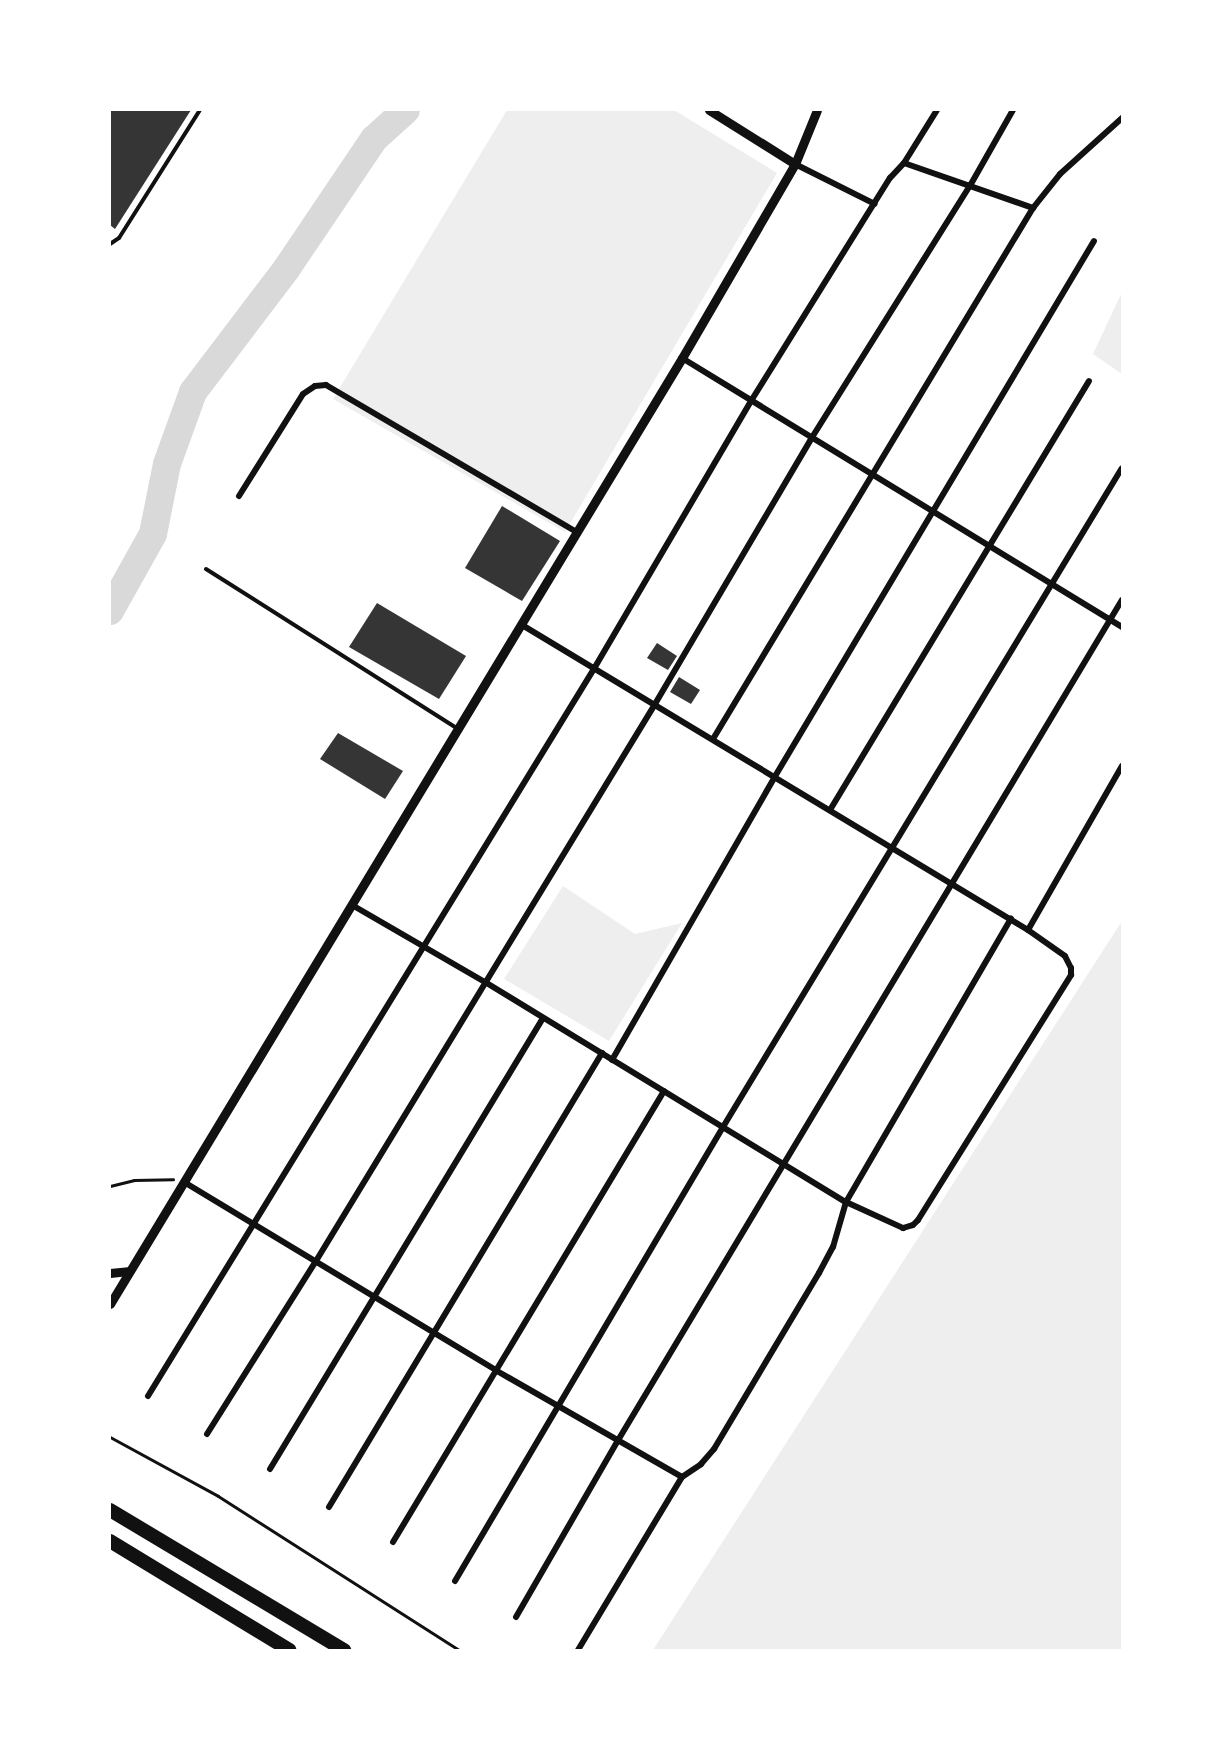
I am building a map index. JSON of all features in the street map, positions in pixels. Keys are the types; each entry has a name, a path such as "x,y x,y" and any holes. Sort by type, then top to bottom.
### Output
{"highway":[{"path":"110,1510 344,1650"},
{"path":"110,1541 289,1650"}],"street":[{"path":"709,110 795,164 875,204"},
{"path":"110,1304 522,625 681,358 795,164 816,110"},
{"path":"148,1396 595,667 751,401 890,178 904,163 937,110"},
{"path":"207,1434 316,1261 655,704 811,439 971,184 1013,110"},
{"path":"712,739 1033,208 1060,174 1122,118"},
{"path":"904,163 971,184 1033,208"},
{"path":"612,1060 774,778 1094,241"},
{"path":"681,358 1122,627"},
{"path":"830,810 1089,381"},
{"path":"239,496 303,394 315,386 326,385 577,532"},
{"path":"455,1581 723,1127 1122,468"},
{"path":"516,1617 617,1442 1122,600"},
{"path":"352,905 485,982 846,1202 903,1228 913,1225 918,1220 1071,975 1069,961 1065,956 1011,919 522,625"},
{"path":"1028,930 1122,766"},
{"path":"578,1650 682,1477 701,1464 714,1449 819,1273 833,1247 846,1202 1011,919"},
{"path":"270,1469 543,1017"},
{"path":"329,1507 602,1053"},
{"path":"393,1542 664,1091"},
{"path":"184,1182 255,1222 374,1298 497,1371 617,1442 682,1477"},
{"path":"110,1273 128,1271"}],"lane":[{"path":"110,244 119,238 200,110"},
{"path":"206,569 459,729"}],"path":[{"path":"110,1186 158,1178 184,1182"},
{"path":"110,1437 208,1490 459,1650"}],"shaded area":[{"path":"507,110 674,110 777,173 565,532 333,399"},
{"path":"1122,292 1122,374 1093,354"},
{"path":"563,886 635,934 682,923 609,1041 504,979"},
{"path":"1122,921 1122,1650 653,1650"}],"building":[{"path":"110,110 191,110 115,229 110,225"},
{"path":"502,506 560,541 522,601 465,568"},
{"path":"377,603 466,656 439,699 349,647"},
{"path":"657,643 677,656 668,670 647,658"},
{"path":"679,677 700,690 691,704 670,692"},
{"path":"338,733 403,771 385,799 320,759"}],"waterway":[{"path":"110,611 153,534 167,464 193,392 287,268 374,139 406,110"}]}
